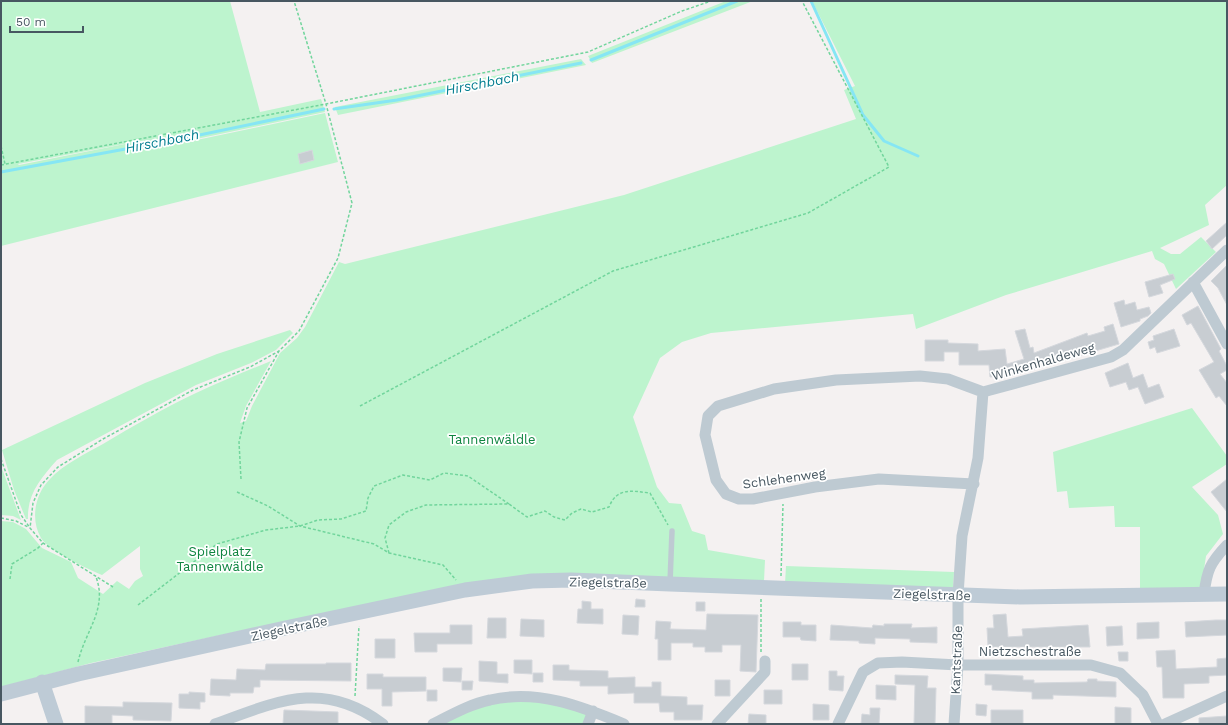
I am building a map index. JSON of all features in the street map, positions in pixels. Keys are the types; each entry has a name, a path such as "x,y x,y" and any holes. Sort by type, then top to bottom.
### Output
{"main road":[{"name":"Ziegelstraße","path":"1,694 42,682 161,655 465,590 532,582 571,580 1020,598 1227,594"},
{"path":"42,682 56,724"}],"street":[{"name":"Winkenhaldeweg","path":"958,595 962,536 974,484 978,458 982,392 1104,359 1123,350 1227,250"},
{"path":"1193,282 1227,344"},
{"name":"Schlehenweg","path":"974,484 879,479 815,487 753,499 739,499 726,494 716,480 705,435 708,416 718,406 774,389 836,380 920,376 948,379 982,392"},
{"path":"1204,594 1206,573 1216,556 1227,545"},
{"name":"Kantstraße","path":"954,724 958,665 958,595"},
{"path":"717,724 765,672 765,661"},
{"name":"Nietzschestraße","path":"838,724 863,672 878,663 902,662 958,665 1091,665 1120,673 1143,695 1158,724"},
{"path":"433,724 460,710 490,700 522,696 561,701 593,711 624,724"},
{"path":"1165,724 1227,696"},
{"path":"215,724 274,702 299,697 323,698 355,707 367,712 384,724"},
{"path":"588,724 593,711"}],"lane":[{"path":"670,584 672,532"}],"path":[{"path":"241,479 239,442 247,408 279,351 299,331 338,258 352,203 326,104 294,1"},
{"path":"1,165 326,104 588,52 682,11 711,1"},
{"path":"360,406 613,271 808,212 888,167 802,1"},
{"path":"1,146 6,164"},
{"path":"30,528 33,504 42,484 58,467 103,439 193,390 250,367 279,351"},
{"path":"1,459 21,515 43,543 113,587"},
{"path":"138,605 217,544 266,530 300,526 318,520 341,519 366,511 368,498 374,486 403,475 430,480 444,473 468,476 527,517 545,511 554,517 565,520 572,513 581,509 592,512 609,507 612,498 626,491 650,493 672,532"},
{"path":"237,492 268,506 300,526 374,544 389,553 443,565 465,590"},
{"path":"781,588 783,493"},
{"path":"389,553 385,538 389,525 406,512 426,505 509,504"},
{"path":"1,518 16,521 30,528"},
{"path":"10,579 12,564 38,548 43,543"},
{"path":"77,666 80,654 99,608 100,589 95,576"},
{"path":"761,598 761,653 765,661"},
{"path":"355,707 359,628"}],"green space":[{"path":"1,1 230,1 260,112 321,99 325,112 187,141 184,140 187,142 325,113 338,162 1,246","holes":["155,138 19,165 18,164"]},
{"path":"726,1 753,1 592,63 588,56"},
{"name":"Tannenwäldle","path":"812,1 1227,1 1227,185 1205,205 1209,225 1160,248 1171,254 1180,254 1201,237 1216,252 1176,289 1164,264 1155,259 1152,251 1006,295 916,329 913,314 711,333 682,342 660,358 633,417 657,487 669,503 681,504 692,531 705,535 708,550 765,560 764,581 572,576 319,614 91,663 1,687 1,521 13,522 26,529 42,548 71,562 78,578 103,594 117,581 129,589 135,581 143,576 140,569 140,546 102,575 60,554 45,543 38,531 35,515 38,499 45,485 50,479 75,460 172,405 214,385 271,361 246,406 240,423 246,421 252,406 280,353 297,338 305,327 339,262 345,264 624,195 856,119 844,90 855,86"},
{"path":"581,59 586,65 338,115 335,107"},
{"path":"290,330 293,333 276,350 251,363 196,385 57,460 36,487 28,510 28,519 26,519 14,490 2,450 145,383 217,354"},
{"path":"1192,408 1227,456 1227,464 1192,487 1218,515 1223,534 1206,556 1201,590 1140,591 1140,527 1115,527 1114,506 1069,508 1067,491 1057,492 1053,452"},
{"path":"1,466 21,520 13,516 1,515"},
{"path":"786,566 954,572 953,591 785,584"},
{"path":"523,696 593,711 588,724 433,724 460,710"}],"building":[{"path":"312,150 314,160 300,164 298,154"},
{"path":"1227,222 1227,235 1212,249 1206,241"},
{"path":"1227,265 1227,305 1218,288 1211,281"},
{"path":"1173,274 1175,279 1160,285 1163,293 1149,297 1145,282"},
{"path":"1124,300 1125,305 1135,302 1137,310 1149,307 1151,313 1140,319 1140,321 1121,327 1114,303"},
{"path":"1198,306 1221,349 1219,351 1227,366 1227,370 1220,374 1227,383 1227,406 1219,396 1216,398 1199,370 1214,362 1191,323 1187,325 1182,315"},
{"path":"1113,324 1119,344 1014,375 990,377 989,365 959,365 959,352 944,352 944,361 925,361 925,340 948,340 948,343 978,344 978,351 1005,349 1007,364 1024,359 1015,331 1025,329 1030,348 1033,347 1034,353 1087,333 1088,336 1105,331 1104,327"},
{"path":"1174,329 1180,346 1157,353 1155,347 1150,349 1148,342 1154,340 1153,336"},
{"path":"1128,363 1133,378 1143,374 1148,388 1159,384 1164,397 1145,404 1138,387 1129,390 1126,382 1110,387 1105,373"},
{"path":"1227,479 1227,512 1211,492"},
{"path":"636,599 645,600 645,607 635,607"},
{"path":"582,601 591,602 591,609 603,609 603,624 577,623 578,609 582,609"},
{"path":"696,602 705,602 705,611 696,611"},
{"path":"707,614 758,615 756,672 740,671 741,645 722,645 722,652 705,652 705,647 693,647 693,643 671,643 671,660 658,660 658,639 655,639 656,621 671,622 670,629 706,630"},
{"path":"1006,614 1008,637 1023,636 1022,629 1088,625 1090,647 988,647 987,628 994,628 993,615"},
{"path":"623,615 639,616 638,635 622,634"},
{"path":"488,618 506,618 506,638 487,638"},
{"path":"521,619 544,620 544,637 520,636"},
{"path":"1227,620 1227,635 1186,637 1185,622"},
{"path":"783,622 801,622 801,625 816,625 816,641 801,640 800,637 783,637"},
{"path":"1159,622 1159,638 1137,639 1137,623"},
{"path":"884,624 912,624 911,628 937,627 937,643 910,642 910,639 875,638 875,644 859,643 859,641 830,640 831,625 872,628 873,625 884,626"},
{"path":"450,625 472,625 472,644 437,644 437,652 415,652 414,633 450,633"},
{"path":"1122,626 1123,645 1107,646 1106,627"},
{"path":"375,639 395,639 395,658 375,658"},
{"path":"1175,650 1176,669 1217,667 1217,659 1227,658 1227,675 1209,676 1209,683 1184,684 1184,698 1163,698 1162,667 1157,667 1156,651"},
{"path":"1118,652 1128,652 1128,661 1119,661"},
{"path":"514,660 532,660 532,674 514,673"},
{"path":"479,661 497,662 497,674 508,674 508,683 479,681"},
{"path":"351,663 351,681 260,680 260,687 254,687 253,693 230,693 230,696 210,695 211,679 236,680 237,669 265,670 266,664"},
{"path":"792,664 808,664 808,680 792,680"},
{"path":"553,665 569,665 569,670 608,671 608,678 635,677 635,687 652,687 652,682 661,682 661,696 687,697 687,705 703,705 702,720 674,720 674,712 660,712 659,703 634,703 634,693 608,694 608,686 580,686 580,681 553,680"},
{"path":"443,668 462,668 461,682 443,681"},
{"path":"829,671 837,671 837,676 844,676 843,691 829,690"},
{"path":"533,673 543,673 543,682 533,682"},
{"path":"367,674 383,674 383,677 426,677 426,691 392,692 392,706 382,706 382,689 367,689"},
{"path":"985,674 1023,676 1023,680 1034,680 1034,683 1087,682 1088,679 1116,682 1116,697 1053,695 1053,699 1032,699 1032,692 992,690 992,685 985,685"},
{"path":"895,675 928,676 927,688 936,688 935,724 914,724 915,685 895,684"},
{"path":"715,680 730,680 730,696 715,696"},
{"path":"462,681 473,681 472,690 462,690"},
{"path":"876,685 896,686 896,700 876,699"},
{"path":"427,690 437,690 437,701 427,701"},
{"path":"764,690 782,690 782,704 764,704"},
{"path":"189,692 205,693 205,702 200,702 200,709 179,708 179,694 189,694"},
{"path":"123,702 172,703 171,721 133,720 133,716 112,715 112,724 85,724 85,706 123,707"},
{"path":"813,704 829,705 829,720 813,720"},
{"path":"976,704 987,705 986,716 976,715"},
{"path":"1115,707 1131,708 1131,724 1115,724"},
{"path":"870,708 880,708 879,724 861,724 862,714 870,715"},
{"path":"284,710 338,712 338,724 283,724"},
{"path":"991,710 1023,710 1023,724 991,724"},
{"path":"749,714 766,715 766,724 748,724"},
{"path":"1227,716 1227,724 1199,724 1199,718"}],"waterway":[{"name":"Hirschbach","path":"591,60 737,1"},
{"path":"811,1 863,115 884,141 918,156"},
{"name":"Hirschbach","path":"334,109 397,100 581,63"},
{"name":"Hirschbach","path":"1,172 185,138 324,109"}],"park label":[{"name":"Spielplatz Tannenwäldle","path":"220,558"}]}
